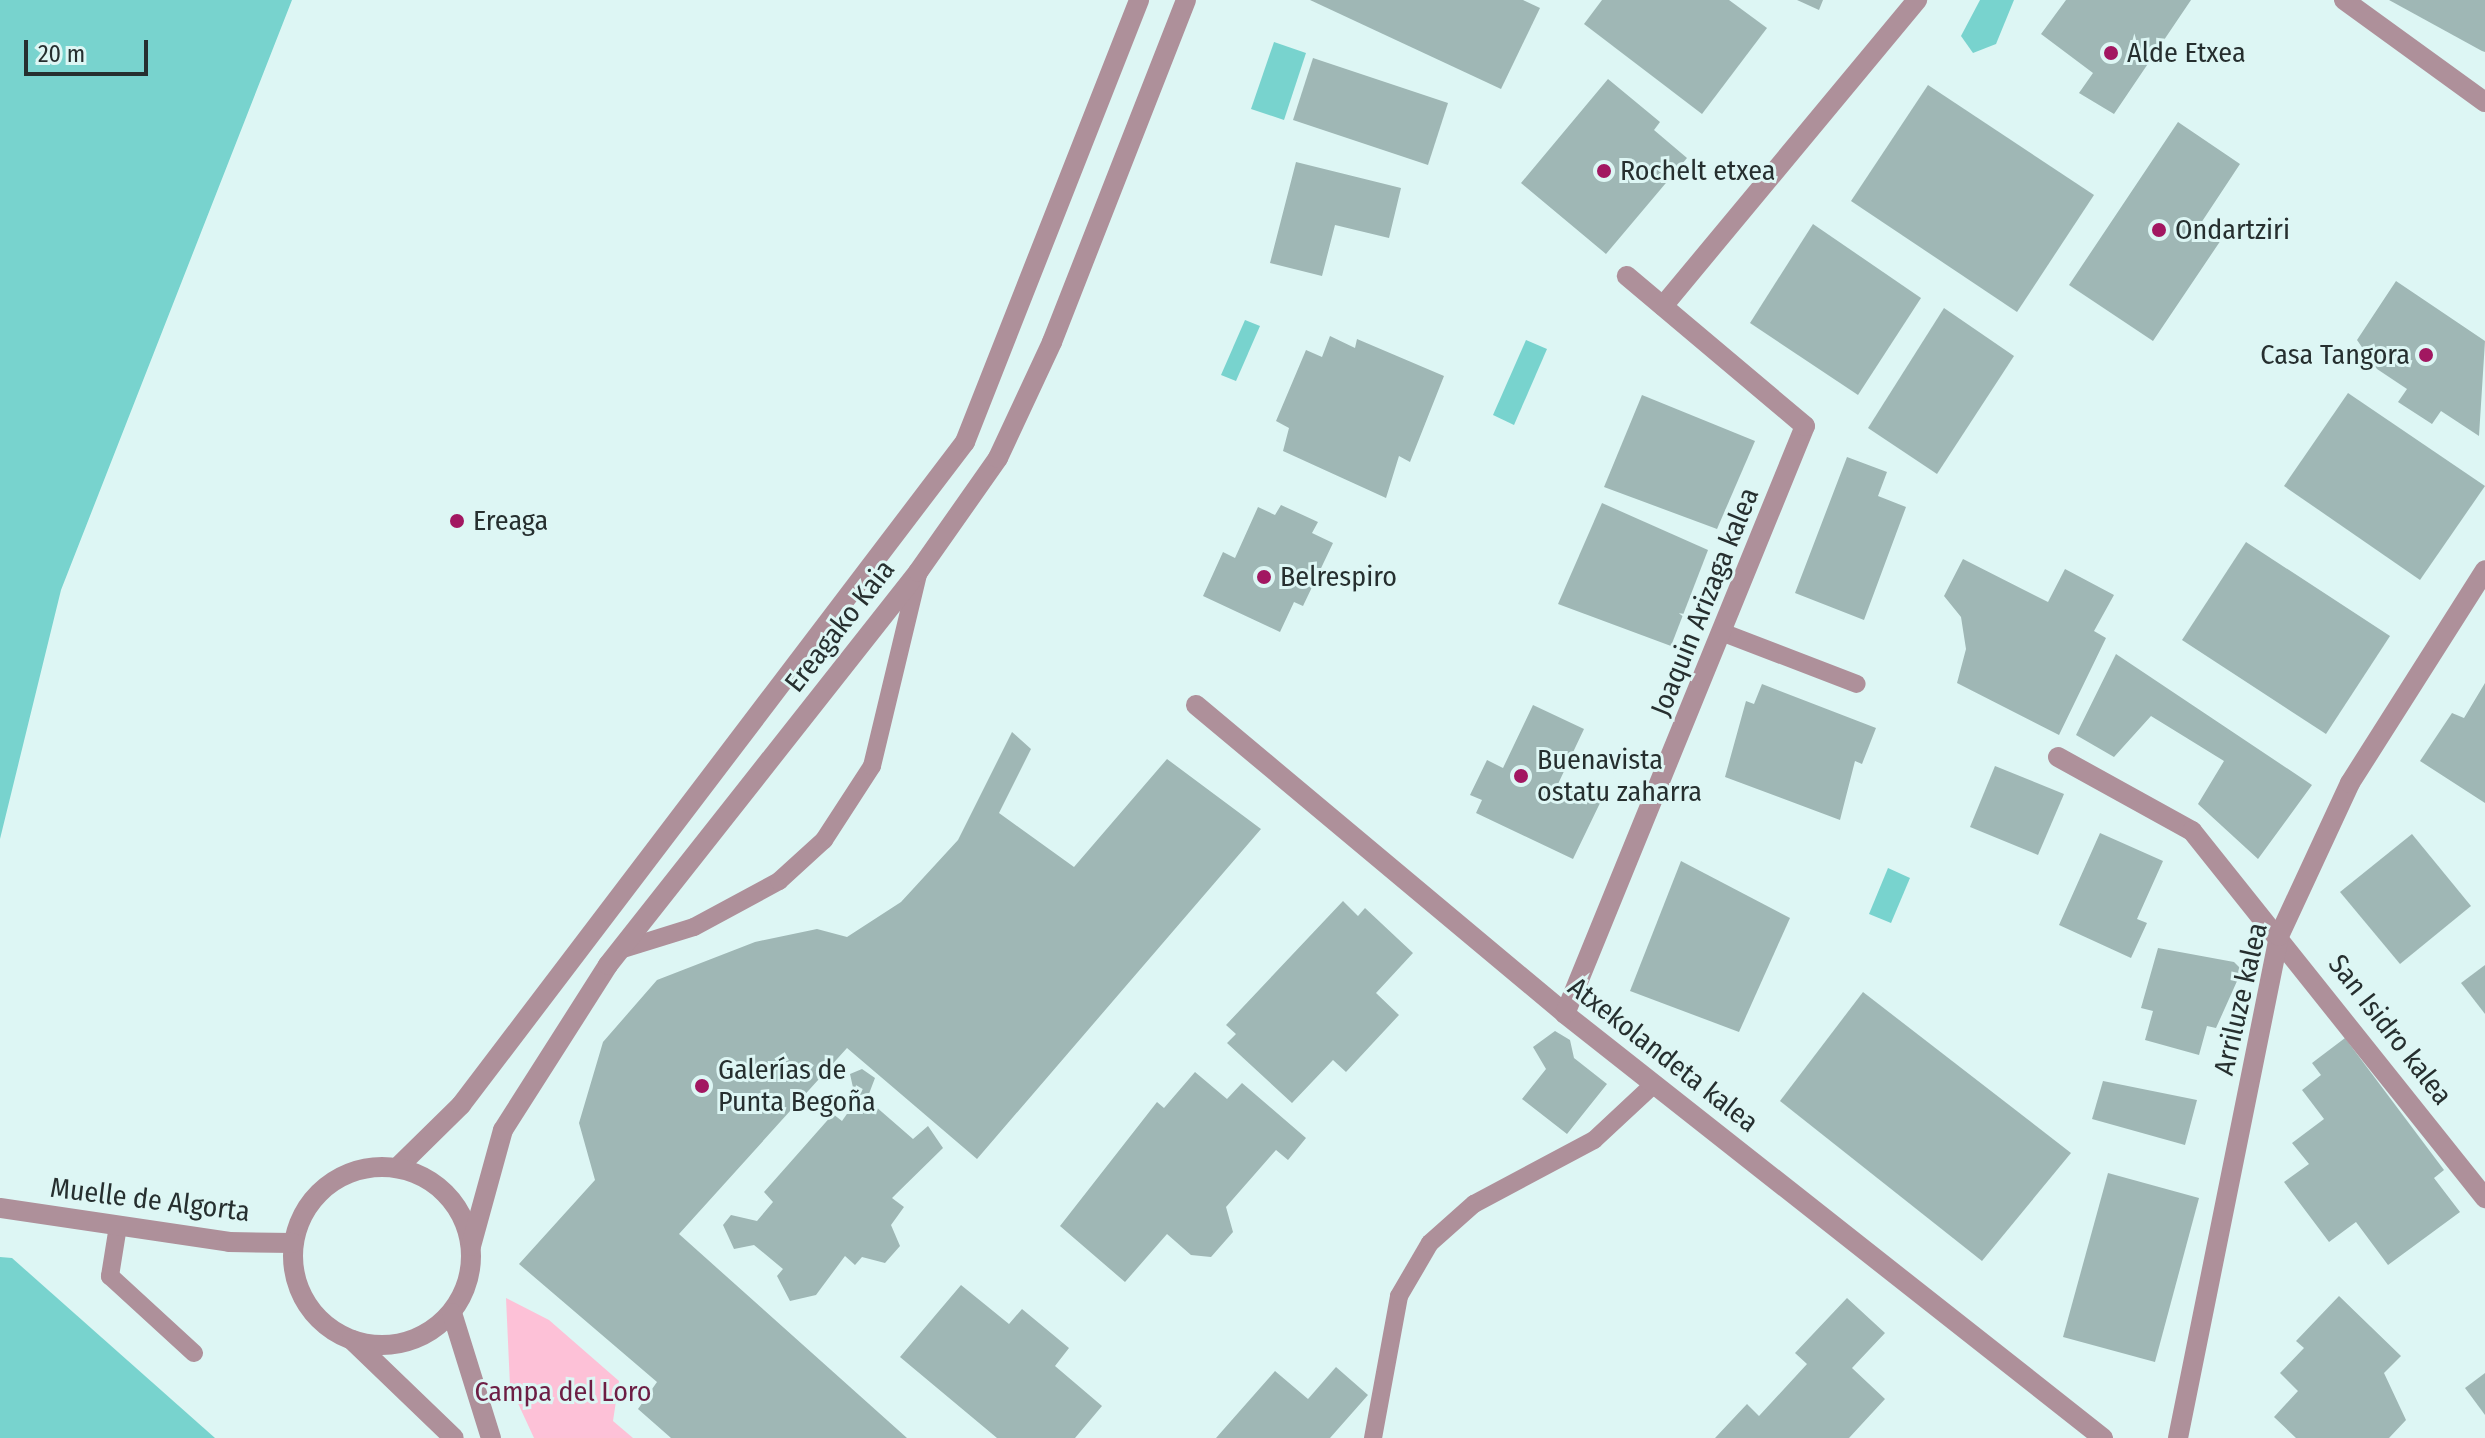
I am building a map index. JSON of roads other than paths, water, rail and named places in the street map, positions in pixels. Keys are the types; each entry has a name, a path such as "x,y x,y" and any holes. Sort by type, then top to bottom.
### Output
{"street":[{"name":"Ereagako Kaia","path":"397,1168 461,1105 965,442 1139,0"},
{"name":"Ereagako Kaia","path":"471,1246 503,1130 620,950 918,572 998,458 1046,355 1186,0"},
{"path":"1663,306 1917,0"},
{"path":"2344,0 2485,102"},
{"name":"Joaquin Arizaga kalea","path":"1565,1014 1724,633 1805,426 1627,276"},
{"name":"Arriluze kalea","path":"2178,1438 2279,936 2350,783 2485,570"},
{"name":"Atxekolandeta kalea","path":"1196,705 1565,1014 2103,1438"},
{"name":"San Isidro kalea","path":"2058,757 2192,831 2279,936 2485,1198"},
{"path":"352,1340 412,1340 452,1313 464,1293 471,1246 453,1202 438,1186 397,1168 341,1176 318,1193 293,1243 305,1303 352,1340 454,1438"},
{"name":"Muelle de Algorta","path":"0,1208 118,1226 293,1243"},
{"path":"452,1313 491,1438"}],"lane":[{"path":"620,950 694,927 767,888 824,840 872,766 918,572"},
{"path":"1724,633 1857,684"},
{"path":"1373,1438 1399,1296 1430,1243 1474,1204 1594,1140 1654,1084"},
{"path":"118,1226 110,1276 194,1353"}],"water":[{"path":"0,0 292,0 61,590 0,839"},
{"path":"1980,0 2014,0 1996,44 1973,53 1961,36"},
{"path":"1274,42 1306,53 1284,120 1251,109"},
{"path":"1245,320 1260,326 1236,381 1221,375"},
{"path":"1526,340 1547,349 1514,425 1493,415"},
{"path":"1888,868 1910,878 1891,923 1869,914"},
{"path":"0,1257 12,1258 215,1438 0,1438"}],"place":[{"name":"Alde Etxea","path":"2111,53"},
{"name":"Rochelt etxea","path":"1604,171"},
{"name":"Ondartziri","path":"2159,230"},
{"name":"Casa Tangora","path":"2426,355"},
{"name":"Ereaga","path":"457,521"},
{"name":"Belrespiro","path":"1264,577"},
{"name":"Buenavista ostatu zaharra","path":"1521,776"},
{"name":"Galerías de Punta Begoña","path":"702,1086"}],"park label":[{"name":"Campa del Loro","path":"563,1392"}]}
